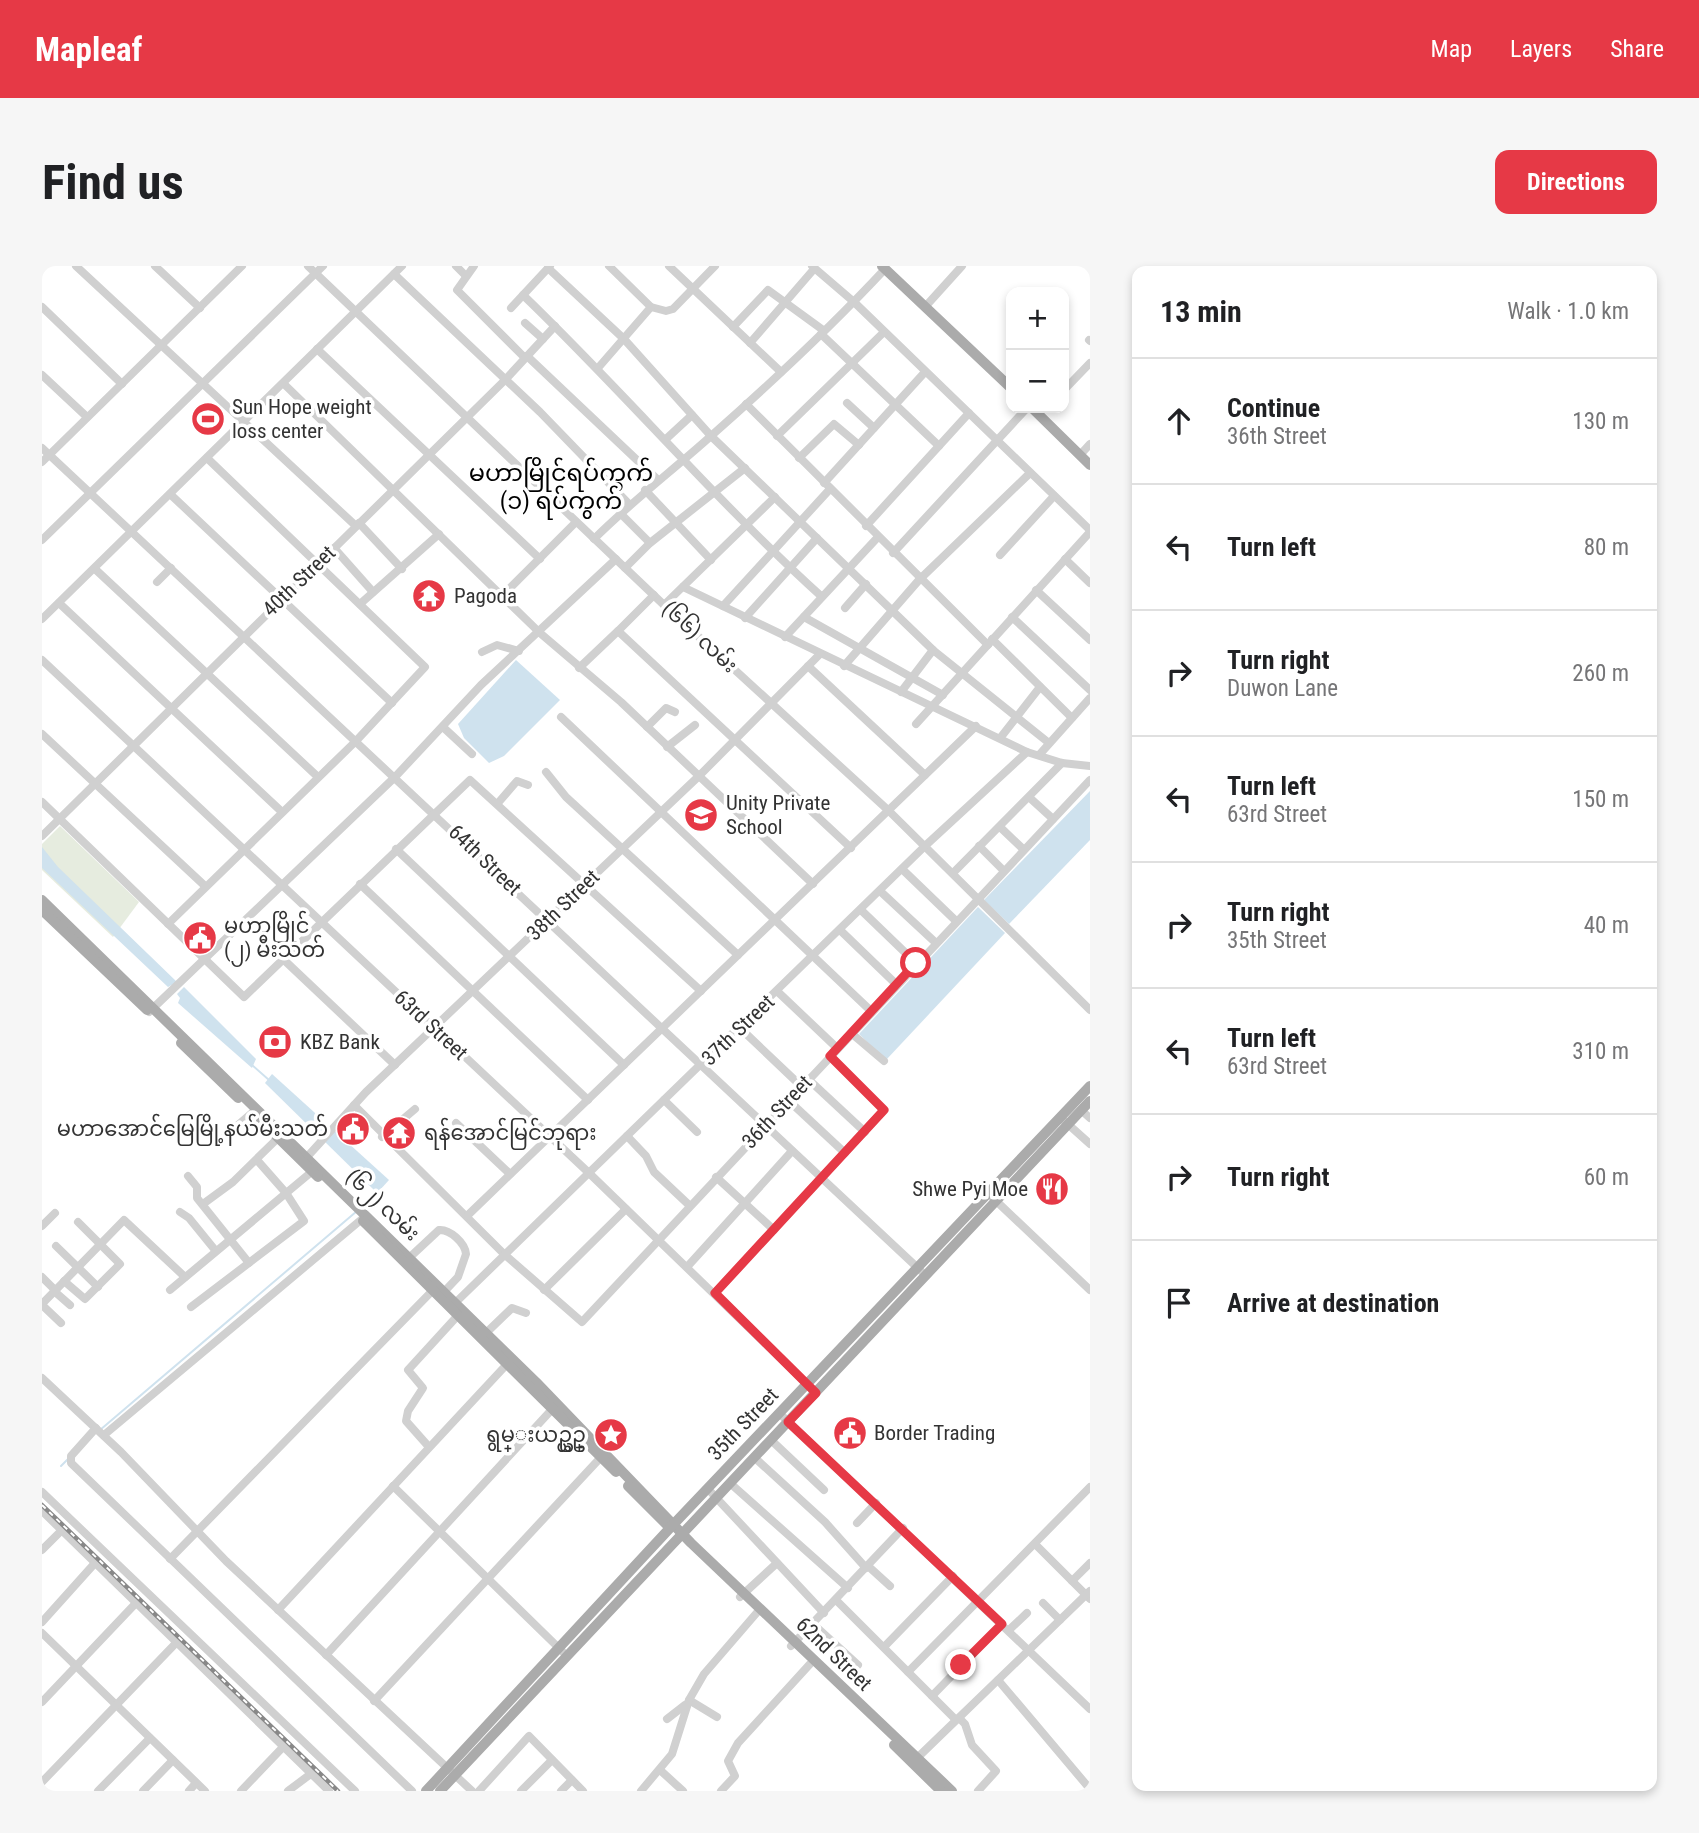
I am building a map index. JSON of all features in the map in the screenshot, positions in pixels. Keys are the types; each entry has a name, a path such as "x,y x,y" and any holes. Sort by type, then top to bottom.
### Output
{"main road":[{"path":"883,267 1006,383"},
{"path":"1039,413 1090,465"},
{"name":"(၆၂) လမ်း","path":"42,900 278,1138 314,1169 603,1455 685,1540"},
{"name":"(၆၂) လမ်း","path":"42,910 307,1157 314,1169"},
{"name":"35th Street","path":"563,1651 685,1540 716,1497 816,1393 922,1272 1064,1121 1090,1086"},
{"name":"35th Street","path":"1064,1121 1090,1101"},
{"name":"(၆၂) လမ်း","path":"359,1213 409,1258 438,1291"},
{"name":"35th Street","path":"426,1791 451,1772 563,1651 672,1526 779,1413 922,1272"},
{"name":"(၆၂) လမ်း","path":"456,1309 486,1333 509,1362"},
{"name":"62nd Street","path":"685,1540 915,1761 941,1791"},
{"name":"62nd Street","path":"793,1645 915,1761 952,1791"},
{"name":"35th Street","path":"440,1791 451,1772"}],"street":[{"path":"76,266 358,525 402,569"},
{"path":"155,266 200,308"},
{"name":"(၆၆) လမ်း","path":"308,266 654,596 889,811 1090,1010"},
{"path":"42,540 323,266"},
{"path":"42,619 402,266"},
{"path":"456,266 466,275"},
{"path":"474,266 457,290 657,479"},
{"path":"608,266 651,307 666,311 673,309 715,266"},
{"path":"669,266 781,372"},
{"path":"925,307 962,266"},
{"path":"511,308 549,267 624,339 712,436 933,650 1049,743"},
{"path":"750,343 788,301 813,267 854,302 1090,531 916,724"},
{"path":"594,539 657,479 712,436 781,372 854,302 883,267"},
{"path":"42,462 200,308 236,268"},
{"path":"394,274 630,505"},
{"path":"733,327 766,290 788,301 939,446"},
{"path":"523,295 598,368 747,527 821,596"},
{"path":"42,307 122,384"},
{"path":"598,368 651,307"},
{"path":"526,323 543,339"},
{"name":"40th Street","path":"42,836 169,707 467,418 555,326"},
{"path":"777,436 884,332"},
{"path":"317,349 540,559"},
{"path":"1069,385 1090,363"},
{"path":"723,606 801,522 859,445 925,372"},
{"path":"42,375 87,417"},
{"path":"284,384 540,633 700,775 813,884"},
{"path":"847,403 874,428"},
{"path":"746,404 919,580 1072,718"},
{"path":"866,526 969,413"},
{"path":"893,553 996,440 1032,413"},
{"path":"666,439 692,415"},
{"path":"799,458 834,424 859,445"},
{"path":"1080,455 1090,444"},
{"name":"64th Street","path":"42,448 435,813 700,1066 922,1272"},
{"path":"168,924 242,849 356,741 425,667 207,458"},
{"path":"625,568 650,543 745,468"},
{"path":"844,666 919,580 1030,472"},
{"path":"645,490 711,560"},
{"path":"170,494 392,703"},
{"path":"1000,555 1054,496"},
{"path":"664,605 775,497"},
{"path":"620,513 650,543"},
{"path":"502,596 576,522"},
{"path":"360,604 439,534"},
{"path":"785,637 878,537"},
{"path":"745,618 817,538"},
{"path":"334,548 373,592"},
{"path":"152,1010 395,777 444,728 481,685 540,633 616,559"},
{"path":"1065,559 1090,583"},
{"path":"157,582 171,568"},
{"path":"95,569 318,777"},
{"path":"845,608 866,584"},
{"path":"683,587 844,666 933,705 972,729 1000,737 1027,752 1062,763 1090,766"},
{"path":"1036,590 1090,640"},
{"path":"579,668 654,596"},
{"path":"59,603 282,812"},
{"path":"804,617 914,676 943,695"},
{"path":"1012,617 1090,690"},
{"path":"618,631 851,848"},
{"path":"482,652 497,645 519,651"},
{"path":"901,692 933,650"},
{"name":"38th Street","path":"307,1157 354,1105 700,775 820,654"},
{"name":"63rd Street","path":"42,660 550,1136 816,1393"},
{"path":"808,666 925,775"},
{"path":"1000,737 1040,687"},
{"path":"1040,754 1090,698"},
{"path":"647,727 666,708 675,712"},
{"path":"561,717 871,1011"},
{"path":"667,747 695,725"},
{"path":"444,728 472,754"},
{"path":"468,1215 972,729"},
{"path":"42,734 205,886"},
{"name":"37th Street","path":"429,1447 405,1422 408,1411 423,1388 406,1373 456,1309 504,1254 778,992 925,846 1027,752"},
{"path":"953,873 1062,763"},
{"path":"546,772 566,797 738,955"},
{"path":"42,802 244,997 320,921 470,780 701,991"},
{"name":"36th Street","path":"544,1290 580,1322 1090,780"},
{"path":"498,803 517,781 528,785"},
{"path":"1030,798 1053,819"},
{"path":"1000,827 1023,849"},
{"path":"979,846 1003,870"},
{"path":"396,849 624,1065"},
{"path":"902,869 956,921"},
{"path":"360,884 472,993 588,1100"},
{"path":"880,891 936,943"},
{"path":"860,910 916,963"},
{"path":"840,930 897,984"},
{"path":"283,959 395,1065"},
{"path":"778,992 837,1048"},
{"path":"740,1028 865,1132"},
{"path":"851,1032 884,1061"},
{"path":"715,1293 885,1109 830,1056"},
{"path":"664,1100 697,1132"},
{"path":"788,1100 845,1153"},
{"path":"354,1105 383,1137 544,1290 626,1209"},
{"path":"383,1137 415,1109"},
{"path":"1081,1110 1090,1118"},
{"path":"224,1137 253,1112"},
{"path":"1064,1121 1090,1144"},
{"path":"456,1123 510,1174"},
{"path":"627,1136 646,1156 654,1172 689,1205"},
{"path":"202,1204 257,1160 278,1138"},
{"path":"687,1267 792,1151"},
{"path":"191,1307 304,1221 286,1193 257,1160"},
{"path":"170,1290 314,1169"},
{"path":"188,1176 197,1186 197,1197 249,1263"},
{"path":"716,1177 774,1230"},
{"path":"992,1197 1090,1290"},
{"path":"180,1212 189,1218 215,1250"},
{"path":"42,1226 55,1213"},
{"path":"359,1213 71,1457 71,1463 412,1791"},
{"path":"61,1323 42,1303 120,1223 127,1221 185,1277"},
{"path":"64,1281 83,1298 120,1264 78,1222"},
{"path":"170,1559 438,1291 458,1276 466,1249 443,1229 409,1258"},
{"path":"56,1246 98,1287"},
{"path":"42,1277 70,1305"},
{"path":"486,1333 512,1308 526,1313"},
{"path":"278,1610 509,1362"},
{"path":"42,1378 116,1447 278,1610 472,1791"},
{"path":"326,1655 554,1407"},
{"path":"779,1413 903,1528 1090,1709"},
{"path":"771,1440 824,1490"},
{"path":"374,1701 603,1455"},
{"path":"755,1458 890,1586"},
{"path":"731,1484 848,1588"},
{"path":"393,1486 490,1577 563,1651"},
{"path":"908,1672 1090,1487"},
{"path":"708,1489 824,1613"},
{"path":"42,1492 355,1791"},
{"path":"857,1523 876,1503"},
{"path":"42,1511 329,1791"},
{"path":"793,1645 903,1528"},
{"path":"42,1550 62,1530"},
{"path":"915,1761 1029,1649 1089,1595 1035,1544"},
{"path":"42,1622 96,1563"},
{"path":"742,1595 777,1563"},
{"path":"1072,1581 1090,1563"},
{"path":"884,1647 953,1576"},
{"path":"836,1601 932,1696 965,1724 972,1745 996,1771 978,1791"},
{"path":"42,1702 136,1603"},
{"path":"1043,1603 1060,1620"},
{"path":"667,1720 687,1702 713,1661 758,1611"},
{"path":"932,1696 1006,1627 1027,1613"},
{"path":"813,1624 858,1665"},
{"path":"42,1633 205,1791"},
{"path":"42,1782 176,1643"},
{"path":"721,1791 735,1776 728,1761 738,1743 810,1664"},
{"path":"998,1680 1090,1789"},
{"path":"687,1702 717,1717"},
{"path":"640,1791 672,1754 687,1702"},
{"path":"479,1791 529,1736 583,1791"},
{"path":"98,1791 150,1738"},
{"path":"241,1791 284,1746"},
{"path":"143,1791 173,1760"},
{"path":"521,1791 552,1760"},
{"path":"660,1770 683,1791"},
{"path":"288,1791 312,1773"},
{"path":"561,1791 572,1780"},
{"path":"189,1791 197,1783"}],"shaded area":[{"path":"60,826 139,902 113,937 42,870 42,844"}],"water":[{"path":"516,660 560,700 504,756 489,763 464,738 458,724"},
{"path":"1090,791 1090,840 1009,924 984,900"},
{"path":"42,847 58,867 177,982 168,987 42,868"},
{"path":"978,907 1005,933 886,1060 859,1034"},
{"path":"184,987 256,1059 252,1068 178,1003 180,998 177,994"},
{"path":"272,1074 389,1180 379,1191 374,1190 265,1083"}],"waterway":[{"path":"252,1065 269,1080"},
{"path":"361,1207 376,1190"},
{"path":"100,1430 357,1211"},
{"path":"61,1466 68,1459"}],"railway":[{"path":"42,1505 338,1791"}],"place":[{"name":"Sun Hope weight loss center","path":"208,419"},
{"name":"Pagoda","path":"429,596"},
{"name":"Unity Private School","path":"701,815"},
{"name":"မဟာမြိုင် (၂) မီးသတ်","path":"200,938"},
{"name":"KBZ Bank","path":"275,1042"},
{"name":"မဟာအောင်မြေမြို့နယ်မီးသတ်","path":"353,1129"},
{"name":"ရန်အောင်မြင်ဘုရား","path":"399,1133"},
{"name":"Shwe Pyi Moe","path":"1052,1189"},
{"name":"Border Trading","path":"850,1433"},
{"name":"ရွမ္းယဥ္ယဥ္","path":"611,1435"}],"district":[{"name":"မဟာမြိုင်ရပ်ကွက် (၁) ရပ်ကွက်","path":"561,487"}],"route":[{"path":"916,963 830,1056 885,1109 715,1293 816,1393 788,1422 1002,1624 961,1665"}]}
